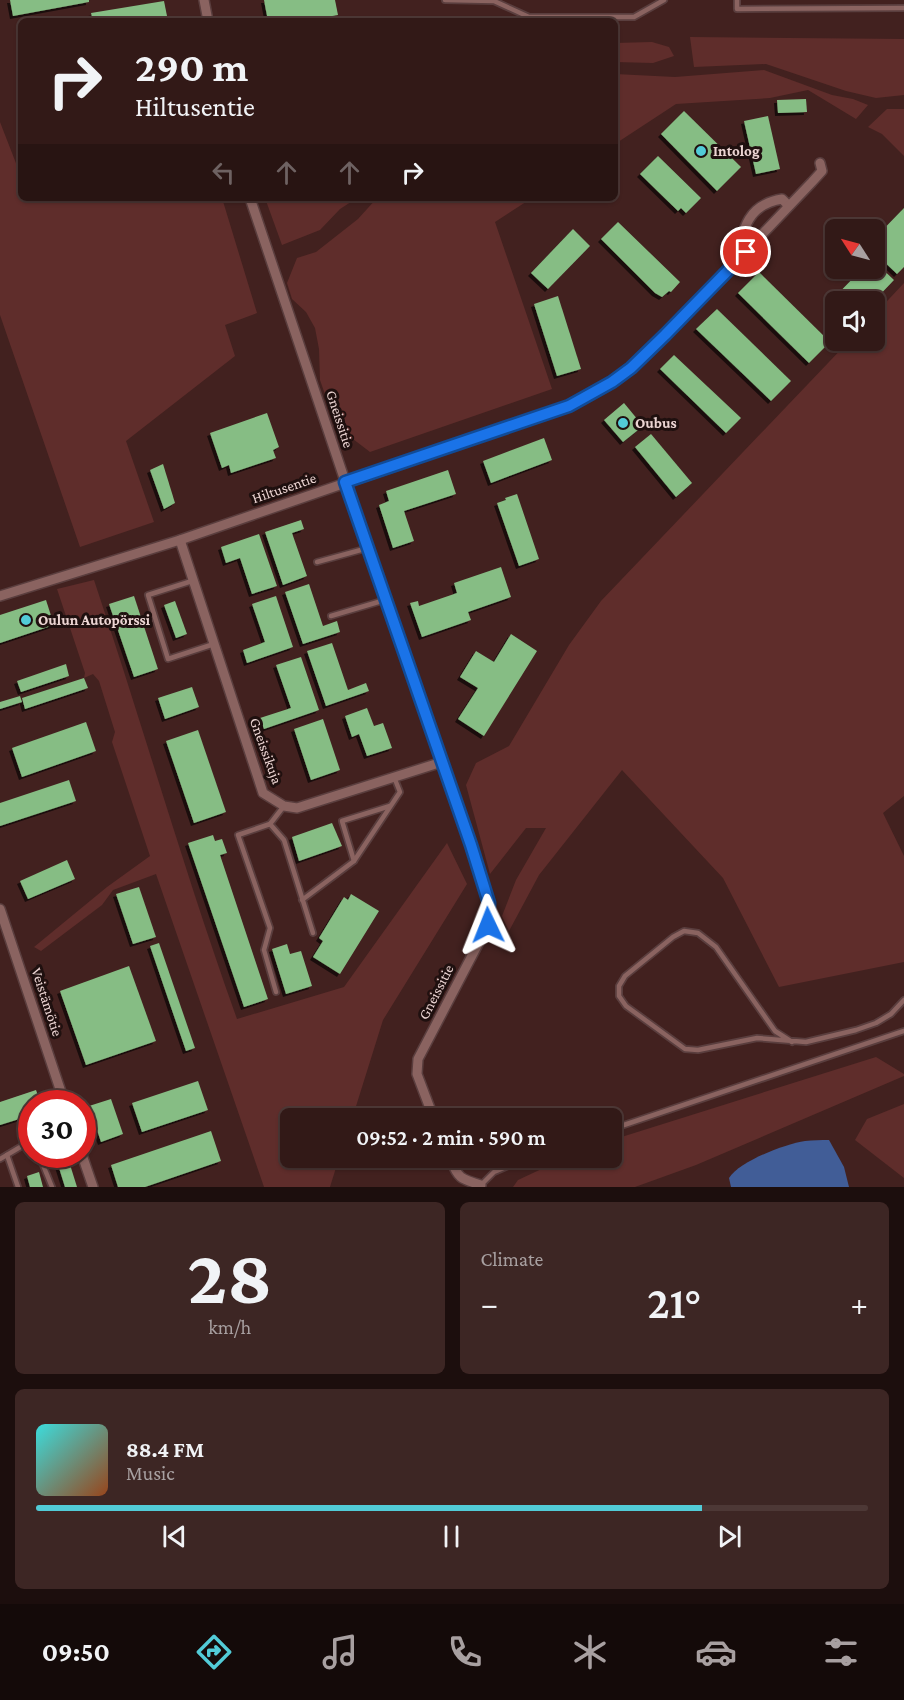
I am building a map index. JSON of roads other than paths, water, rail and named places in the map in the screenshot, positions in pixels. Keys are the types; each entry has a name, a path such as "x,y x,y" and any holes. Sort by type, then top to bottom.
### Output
{"street":[{"path":"204,0 207,18"},
{"name":"Hiltusentie","path":"0,596 180,540 569,406 612,382 631,368 822,171 820,163"},
{"path":"737,261 741,238 751,214 769,201 782,199 788,205"},
{"name":"Gneissitie","path":"251,201 489,903 488,925 418,1059 417,1074 430,1108"},
{"name":"Gneissikuja","path":"180,540 263,793 284,806"},
{"path":"284,806 297,807 442,762"},
{"name":"Veistämötie","path":"0,909 60,1090"},
{"path":"86,1168 93,1187"},
{"path":"454,1168 456,1175 462,1180 480,1186"}],"lane":[{"path":"445,0 494,1 529,17 634,17 664,0"},
{"path":"737,0 737,9 904,8"},
{"path":"317,562 368,548"},
{"path":"193,580 148,595 168,659 214,644"},
{"path":"331,616 385,600"},
{"path":"302,900 354,861 400,792 394,777"},
{"path":"276,992 264,950 270,928 238,835 270,824 284,806"},
{"path":"354,861 342,821 390,806"},
{"path":"270,824 284,840 312,933"},
{"path":"792,1042 775,1031 716,947 698,933 684,931 673,937 626,976 619,986 619,996 626,1006 685,1049 698,1050 757,1038 792,1042 806,1042 876,1023 891,1014 904,1000"},
{"path":"622,1127 904,1031"},
{"path":"0,1160 18,1148"},
{"path":"7,1155 18,1187"},
{"path":"44,1168 52,1187"},
{"path":"480,1186 494,1172 503,1168"}],"water":[{"path":"829,1140 844,1167 849,1187 731,1187 729,1178 735,1172 764,1154 796,1143"}],"place":[{"name":"Intolog","path":"701,151"},
{"name":"Oubus","path":"623,423"},
{"name":"Oulun Autopörssi","path":"26,620"}]}
